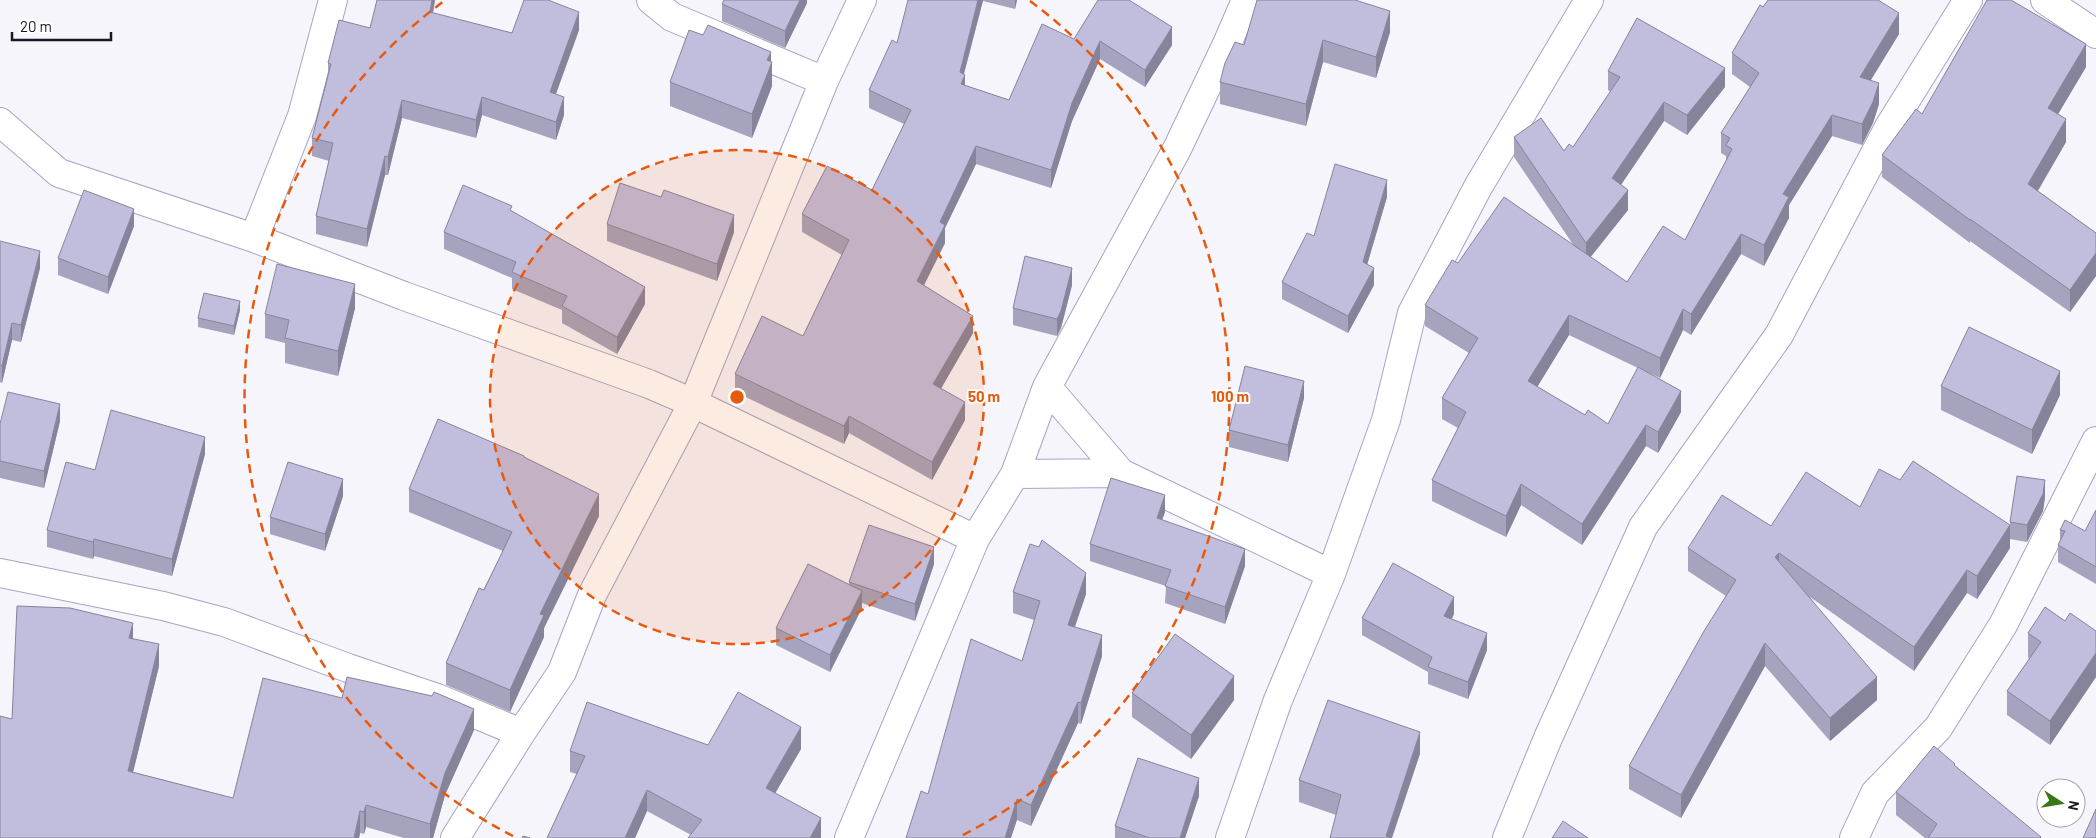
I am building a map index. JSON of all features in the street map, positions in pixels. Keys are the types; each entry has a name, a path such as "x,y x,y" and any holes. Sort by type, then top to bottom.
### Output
{"street":[{"path":"254,238 302,116 333,0"},
{"path":"650,0 672,17 824,81"},
{"path":"455,838 520,733 562,672 592,595 693,403 824,81 862,0"},
{"path":"849,838 975,539 1015,474 1047,387 1177,149 1246,0"},
{"path":"1230,838 1278,700 1331,574 1386,420 1412,314 1478,186 1589,0"},
{"path":"1506,838 1548,738 1643,528 1779,335 1889,127 1968,0"},
{"path":"2045,0 2096,34"},
{"path":"0,122 59,173 254,238 404,296 649,384 693,403 975,539"},
{"path":"1047,387 1121,473 1331,574"},
{"path":"1854,838 1875,793 1938,728 2003,625 2096,441"},
{"path":"1015,474 1121,473"},
{"path":"0,573 164,606 224,622 348,668 437,698 520,733"}],"building":[{"path":"377,0 432,0 430,12 512,33 524,0 548,0 579,12 550,92 564,97 556,122 482,97 476,120 402,100 388,157 385,156 367,229 316,216 333,143 312,138 331,64 328,63 339,20 370,28"},
{"path":"724,0 800,0 785,31 722,4"},
{"path":"908,0 978,0 960,72 965,75 961,84 1009,100 1042,24 1074,39 1098,0 1129,0 1172,27 1145,70 1100,41 1072,103 1051,170 976,146 940,222 945,225 917,281 973,316 933,384 965,402 932,462 849,416 844,426 735,374 762,316 803,336 849,240 802,214 827,166 872,190 911,110 869,90 892,40 897,43"},
{"path":"1257,0 1355,0 1390,11 1376,57 1323,40 1306,104 1220,82 1225,63 1235,42 1244,45"},
{"path":"1768,0 1878,0 1899,13 1860,77 1879,83 1873,102 1862,124 1832,115 1783,194 1789,197 1764,245 1741,234 1691,314 1683,309 1660,358 1569,315 1528,381 1585,415 1588,410 1608,424 1638,367 1681,391 1658,432 1646,425 1582,524 1521,484 1506,516 1432,480 1466,412 1442,398 1478,338 1425,305 1452,260 1458,263 1504,197 1627,282 1663,226 1685,240 1732,149 1726,145 1730,138 1721,133 1759,73 1732,53 1760,5 1763,7"},
{"path":"1987,0 2011,0 2086,44 2048,108 2066,119 2028,184 2096,233 2096,253 2070,290 1882,155 1916,109 1922,114"},
{"path":"1637,18 1725,68 1687,115 1664,102 1612,178 1628,190 1586,243 1514,137 1541,118 1564,151 1569,144 1573,147 1620,77 1608,71"},
{"path":"708,25 771,52 767,60 772,62 752,114 670,82 689,30 703,35"},
{"path":"1335,164 1387,180 1363,262 1374,268 1348,316 1282,282 1307,233 1314,236"},
{"path":"620,183 661,197 664,190 734,215 717,264 607,224"},
{"path":"463,185 512,206 510,210 645,287 617,337 562,306 567,296 512,272 516,262 444,232"},
{"path":"84,190 134,209 108,277 58,258"},
{"path":"0,241 40,251 21,325 12,323 2,366 0,365"},
{"path":"1025,256 1072,268 1061,311 1057,319 1013,308"},
{"path":"277,264 355,284 338,351 285,338 289,320 265,314"},
{"path":"204,293 240,301 234,326 198,318"},
{"path":"1969,327 2060,371 2032,430 1941,386"},
{"path":"1245,366 1304,381 1288,445 1229,430"},
{"path":"8,392 60,404 44,471 0,461 0,424"},
{"path":"111,410 205,437 172,559 94,539 93,542 47,530 66,462 95,470"},
{"path":"438,419 524,456 599,494 540,614 544,615 510,690 446,663 479,588 484,590 512,532 409,489"},
{"path":"1913,461 2010,525 1977,576 1967,570 1914,647 1779,553 1775,557 1877,677 1830,718 1765,643 1681,795 1629,766 1704,631 1736,580 1688,548 1722,495 1771,526 1806,472 1860,507 1879,469 1900,480"},
{"path":"288,462 343,479 325,534 270,517"},
{"path":"2017,476 2045,480 2043,494 2027,525 2010,522"},
{"path":"1111,478 1165,495 1157,518 1245,549 1225,607 1165,586 1171,570 1090,544"},
{"path":"2096,510 2096,567 2058,545 2065,531 2060,530 2065,520 2085,531"},
{"path":"869,525 934,547 915,604 849,582"},
{"path":"1042,540 1086,573 1068,625 1102,635 1081,703 1078,702 1031,805 1017,799 1005,838 906,838 921,791 928,794 971,639 1022,661 1040,601 1013,592 1030,544 1039,547"},
{"path":"1393,563 1454,597 1444,616 1487,633 1468,682 1428,667 1432,657 1362,618"},
{"path":"808,564 862,591 830,655 776,628"},
{"path":"17,606 70,608 133,623 129,638 159,644 128,771 233,798 263,678 342,698 347,677 432,696 434,692 474,709 445,773 430,824 366,805 364,812 360,811 354,838 0,838 0,716 12,719"},
{"path":"2045,607 2065,621 2070,613 2096,631 2096,653 2050,721 2007,691 2041,642 2028,633"},
{"path":"1175,634 1234,676 1191,735 1132,693"},
{"path":"738,692 801,727 766,788 821,818 810,838 688,838 702,820 647,790 625,838 547,838 585,756 570,751 587,702 708,745"},
{"path":"1328,700 1420,732 1386,836 1391,838 1330,838 1341,795 1299,780"},
{"path":"1934,746 1954,765 2041,837 1928,838 1937,824 1896,792"},
{"path":"1138,758 1199,778 1180,838 1150,838 1115,826"},
{"path":"2096,809 2096,838 2083,838"},
{"path":"1563,821 1588,838 1552,838"}]}
